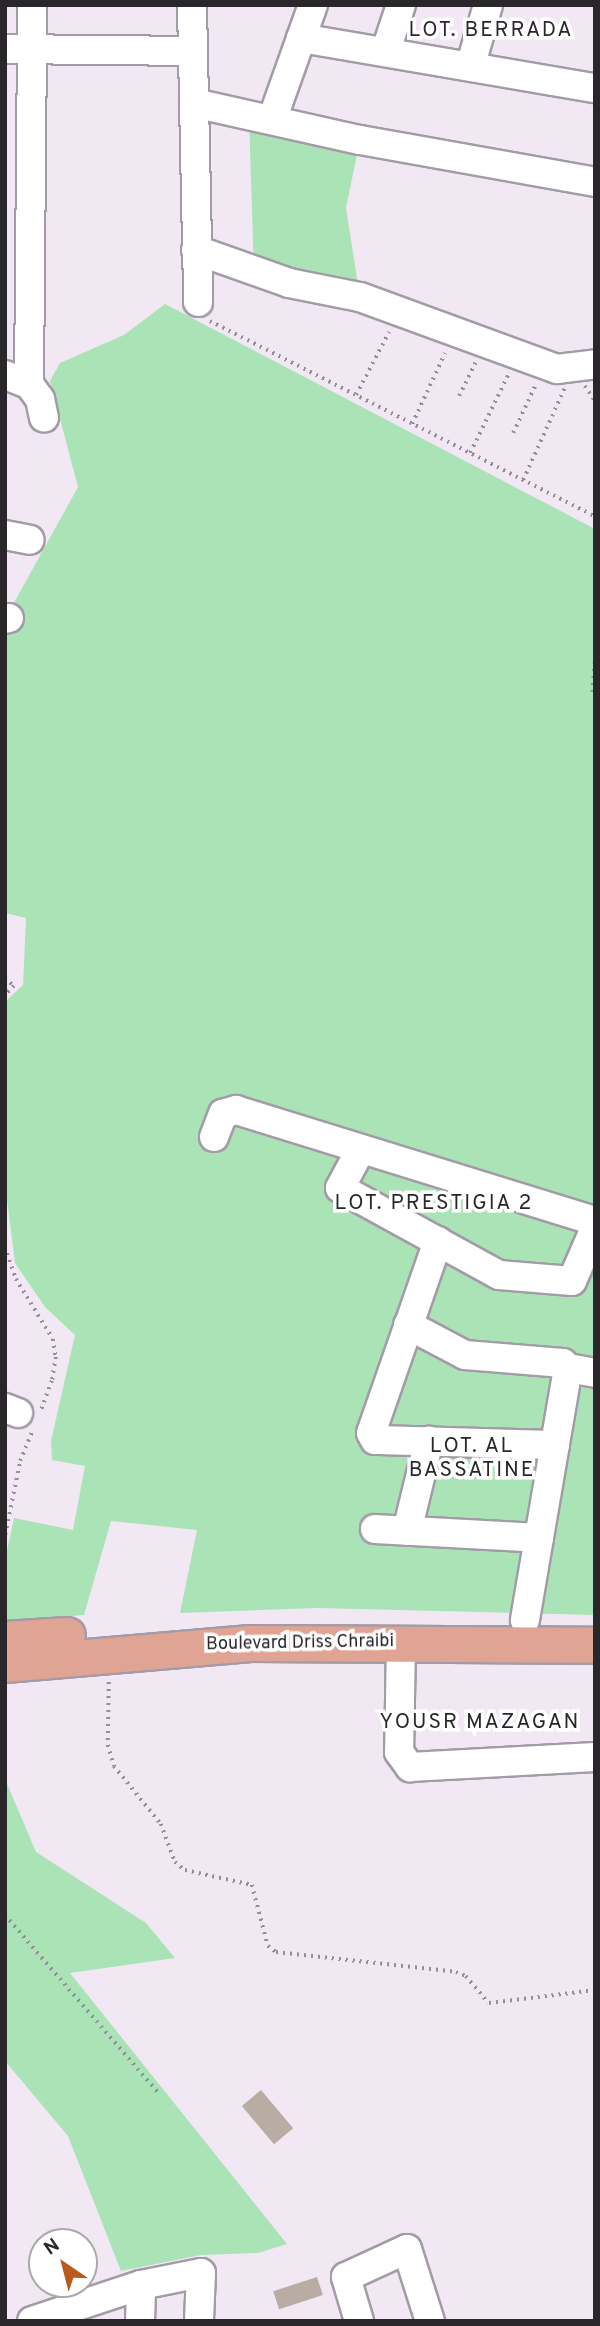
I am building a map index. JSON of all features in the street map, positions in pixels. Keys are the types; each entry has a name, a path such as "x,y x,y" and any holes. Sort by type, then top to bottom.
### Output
{"main road":[{"name":"Boulevard Driss Chraibi","path":"5,1639 197,1635 525,1620 595,1622"},
{"name":"Boulevard Driss Chraibi","path":"250,1631 401,1642 595,1645"},
{"name":"Boulevard Driss Chraibi","path":"5,1664 108,1655 197,1635"}],"street":[{"path":"33,5 19,49 17,379 40,399 44,418"},
{"path":"192,5 196,250 203,312"},
{"path":"272,120 313,5"},
{"path":"386,50 401,5"},
{"path":"471,64 488,5"},
{"path":"301,38 471,64 595,88"},
{"path":"19,49 193,51"},
{"path":"194,103 595,182"},
{"path":"196,250 254,272 400,312 545,364 585,366"},
{"path":"214,1137 217,1121 236,1110 595,1221"},
{"path":"361,1149 340,1188 499,1275 572,1281 595,1228"},
{"path":"438,1241 371,1433 375,1440 555,1445"},
{"path":"408,1325 465,1355 563,1363 581,1370 555,1445 525,1620"},
{"path":"407,1531 429,1441"},
{"path":"374,1530 539,1538"},
{"path":"401,1642 399,1752 410,1767 595,1757"},
{"path":"359,2321 346,2277 407,2249 430,2321"},
{"path":"32,2321 141,2285 201,2273 199,2321"},
{"path":"140,2321 141,2285"}],"path":[{"path":"203,312 356,396 595,516"},
{"path":"356,396 400,312"},
{"path":"412,424 455,332"},
{"path":"459,396 484,342"},
{"path":"470,453 518,354"},
{"path":"513,433 545,364"},
{"path":"523,480 585,366"},
{"path":"592,692 595,658"},
{"path":"5,978 14,986 5,996"},
{"path":"5,1247 16,1279 52,1339 56,1357 52,1381 25,1415 20,1461 5,1535"},
{"path":"108,1655 108,1745 114,1766 161,1824 175,1862 185,1870 251,1885 268,1946 276,1952 456,1972 466,1976 489,2003 595,1990"},
{"path":"5,1915 158,2091"}],"green space":[{"path":"249,118 360,140 346,208 360,297 254,272"},
{"path":"165,304 595,529 595,1615 318,1608 180,1613 197,1530 111,1521 84,1615 5,1621 5,1560 14,1518 73,1530 85,1466 52,1460 51,1441 75,1335 45,1307 15,1263 5,1184 5,1002 23,985 26,918 5,913 5,619 78,487 50,381 60,363 124,335"},
{"path":"5,1779 36,1852 146,1923 175,1958 70,1973 287,2244 258,2253 201,2255 121,2271 68,2136 5,2061"}],"building":[{"path":"261,2090 293,2128 274,2144 242,2106"},
{"path":"317,2277 323,2295 279,2309 273,2291"}],"district":[{"name":"LOT. BERRADA","path":"491,31"},
{"name":"LOT. PRESTIGIA 2","path":"434,1204"},
{"name":"LOT. AL BASSATINE","path":"472,1459"},
{"name":"YOUSR MAZAGAN","path":"480,1723"}]}
